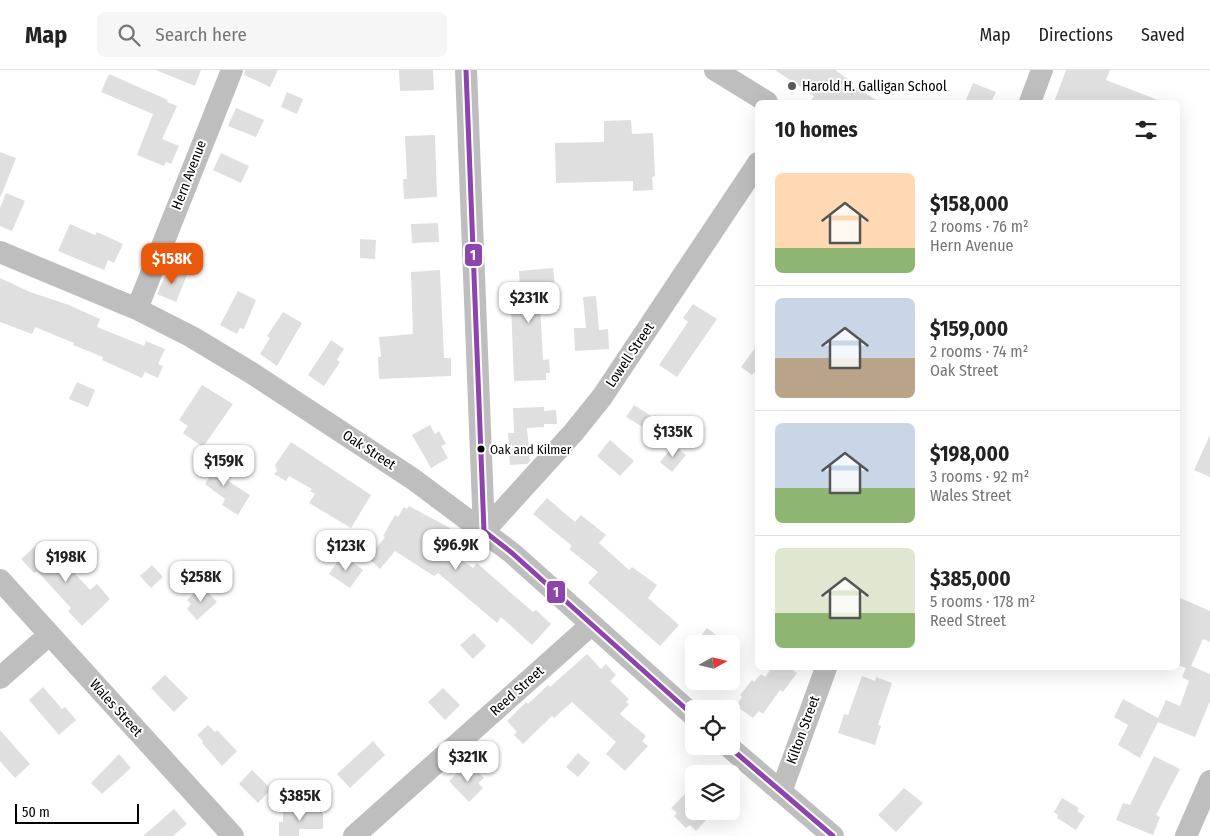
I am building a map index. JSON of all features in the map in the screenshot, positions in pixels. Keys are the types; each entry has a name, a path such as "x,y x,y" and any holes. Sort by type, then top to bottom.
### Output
{"street":[{"name":"Hern Avenue","path":"137,309 232,70"},
{"path":"466,70 484,531"},
{"path":"715,70 764,100"},
{"path":"1031,100 1042,70"},
{"name":"Lowell Street","path":"484,531 550,460 602,397 755,168"},
{"name":"Oak Street","path":"0,252 137,309 192,337 250,372 413,479 512,553 685,708"},
{"name":"Wales Street","path":"0,580 233,836"},
{"name":"Reed Street","path":"354,836 591,625"},
{"path":"0,678 49,634"},
{"name":"Kilton Street","path":"780,792 825,670"},
{"path":"738,755 833,836"},
{"path":"1197,825 1210,781"}],"building":[{"path":"156,70 201,70 195,86"},
{"path":"245,70 278,70 270,87 244,75"},
{"path":"399,70 433,70 434,90 400,91"},
{"path":"775,70 835,70 848,79 846,82 877,100 811,100 814,96"},
{"path":"1066,70 1110,70 1106,80 1158,100 1055,100"},
{"path":"109,74 168,100 167,102 177,106 162,139 179,146 171,164 166,162 164,166 137,155 153,114 101,92"},
{"path":"973,83 996,92 992,100 966,100"},
{"path":"287,92 303,99 297,114 281,107"},
{"path":"236,108 264,120 256,137 228,126"},
{"path":"631,120 632,134 653,133 655,176 652,177 653,190 633,191 633,181 556,183 555,143 604,142 604,121"},
{"path":"435,135 437,197 404,199 403,179 407,179 405,136"},
{"path":"0,152 16,158 1,196 0,196"},
{"path":"221,153 249,166 241,183 213,170"},
{"path":"6,193 25,201 12,231 0,226 0,208"},
{"path":"438,223 439,242 412,243 411,224"},
{"path":"70,224 95,235 97,232 123,244 114,263 108,260 104,270 58,251"},
{"path":"360,239 376,240 375,259 360,258"},
{"path":"169,267 187,275 176,302 157,294"},
{"path":"553,268 555,287 546,288 547,304 540,305 543,360 549,359 550,373 546,373 546,380 514,381 511,304 503,304 503,290 520,289 519,271"},
{"path":"440,270 444,358 451,358 451,376 379,379 378,357 381,357 379,337 413,334 411,272"},
{"path":"0,278 30,292 69,305 100,319 97,327 144,346 146,341 165,349 158,364 163,366 158,378 145,372 142,378 102,360 103,357 73,345 74,343 35,327 32,334 0,322"},
{"path":"238,291 256,300 244,329 240,328 237,334 220,325"},
{"path":"596,296 599,330 608,329 609,349 575,351 574,328 586,328 583,297"},
{"path":"693,304 717,319 677,377 659,365 688,322 683,318"},
{"path":"283,312 302,323 277,366 260,354 270,338 267,336"},
{"path":"331,340 344,349 337,360 340,362 324,386 308,375"},
{"path":"755,348 755,372 752,375 741,367"},
{"path":"77,382 95,390 88,407 69,399"},
{"path":"202,385 233,404 203,447 183,433 188,426 179,420"},
{"path":"634,405 654,418 655,415 668,423 657,441 643,432 646,429 626,417"},
{"path":"544,407 544,411 556,410 557,424 544,424 544,427 527,428 530,461 527,464 510,465 508,433 514,433 513,408"},
{"path":"430,425 435,434 439,431 446,444 441,446 448,458 431,468 412,435"},
{"path":"1210,435 1210,477 1194,470"},
{"path":"610,440 634,461 620,476 597,456"},
{"path":"291,442 371,495 351,528 309,503 315,494 310,491 312,489 289,476 286,481 274,474 277,471 275,465"},
{"path":"674,445 686,455 672,472 660,462"},
{"path":"209,458 226,471 222,477 250,495 238,515 222,505 225,499 205,484 209,478 199,471"},
{"path":"547,498 575,522 581,515 606,535 599,543 629,570 632,567 657,585 648,598 679,625 660,646 588,583 598,572 569,549 572,546 533,514"},
{"path":"409,506 450,528 440,544 473,568 477,563 533,612 536,610 551,624 532,645 501,617 497,623 438,573 434,576 395,551 380,569 368,558 385,537 383,536 395,515 398,517 404,507 407,509"},
{"path":"41,541 47,548 49,545 90,590 97,584 110,599 82,626 68,611 71,608 37,571 34,573 21,559"},
{"path":"342,555 363,570 350,588 329,574"},
{"path":"152,565 163,577 151,588 140,576"},
{"path":"202,586 217,602 197,620 187,609 191,604 187,600"},
{"path":"1180,598 1210,611 1210,642 1203,639 1191,666 1210,674 1210,701 1195,737 1158,722 1140,758 1118,745 1128,725 1114,717 1123,699 1158,718 1166,700 1180,706 1189,681 1182,677 1186,668 1180,666"},
{"path":"707,628 716,635 702,635"},
{"path":"474,633 486,646 473,659 460,645"},
{"path":"587,654 601,669 606,664 616,675 610,681 629,699 626,702 629,704 620,714 646,736 642,741 648,746 625,771 606,754 616,742 572,702 554,718 552,716 523,744 514,735 517,732 507,721 526,702 528,704 548,685 550,687"},
{"path":"770,670 793,670 797,673 783,692 780,690 763,714 759,711 753,718 740,709 742,697 740,695 752,680 754,682 761,674 765,677"},
{"path":"165,675 188,698 174,712 151,688"},
{"path":"862,676 875,681 876,677 892,683 878,725 881,726 875,745 838,733 844,714 848,715"},
{"path":"43,687 62,709 65,707 76,720 59,735 29,700"},
{"path":"443,688 460,705 445,720 428,702"},
{"path":"208,725 215,732 217,730 237,751 222,766 197,735"},
{"path":"0,730 30,764 15,778 0,761"},
{"path":"373,741 385,755 350,788 337,774"},
{"path":"578,753 590,763 578,777 566,767"},
{"path":"119,754 131,768 102,794 91,783"},
{"path":"1154,756 1180,769 1156,815 1160,817 1153,835 1116,820 1123,803 1130,805"},
{"path":"471,765 484,778 478,783 483,788 469,802 449,781 463,768 465,771"},
{"path":"252,770 271,789 258,803 239,784"},
{"path":"904,788 923,803 896,832 878,815"},
{"path":"685,794 685,820 706,820 696,831 690,825 686,828 674,816 677,813 671,808"},
{"path":"1062,798 1079,808 1077,811 1085,816 1076,830 1057,818 1058,815 1054,812"},
{"path":"174,809 187,824 173,836 143,836"},
{"path":"283,811 323,811 323,829 299,829 299,836 279,836 279,822 283,822"}],"transit line":[{"name":"1","path":"466,70 484,531 512,553 685,708"},
{"name":"1","path":"738,755 833,836"}],"place":[{"name":"Harold H. Galligan School","path":"792,86"},
{"name":"Oak and Kilmer","path":"481,449"}]}
